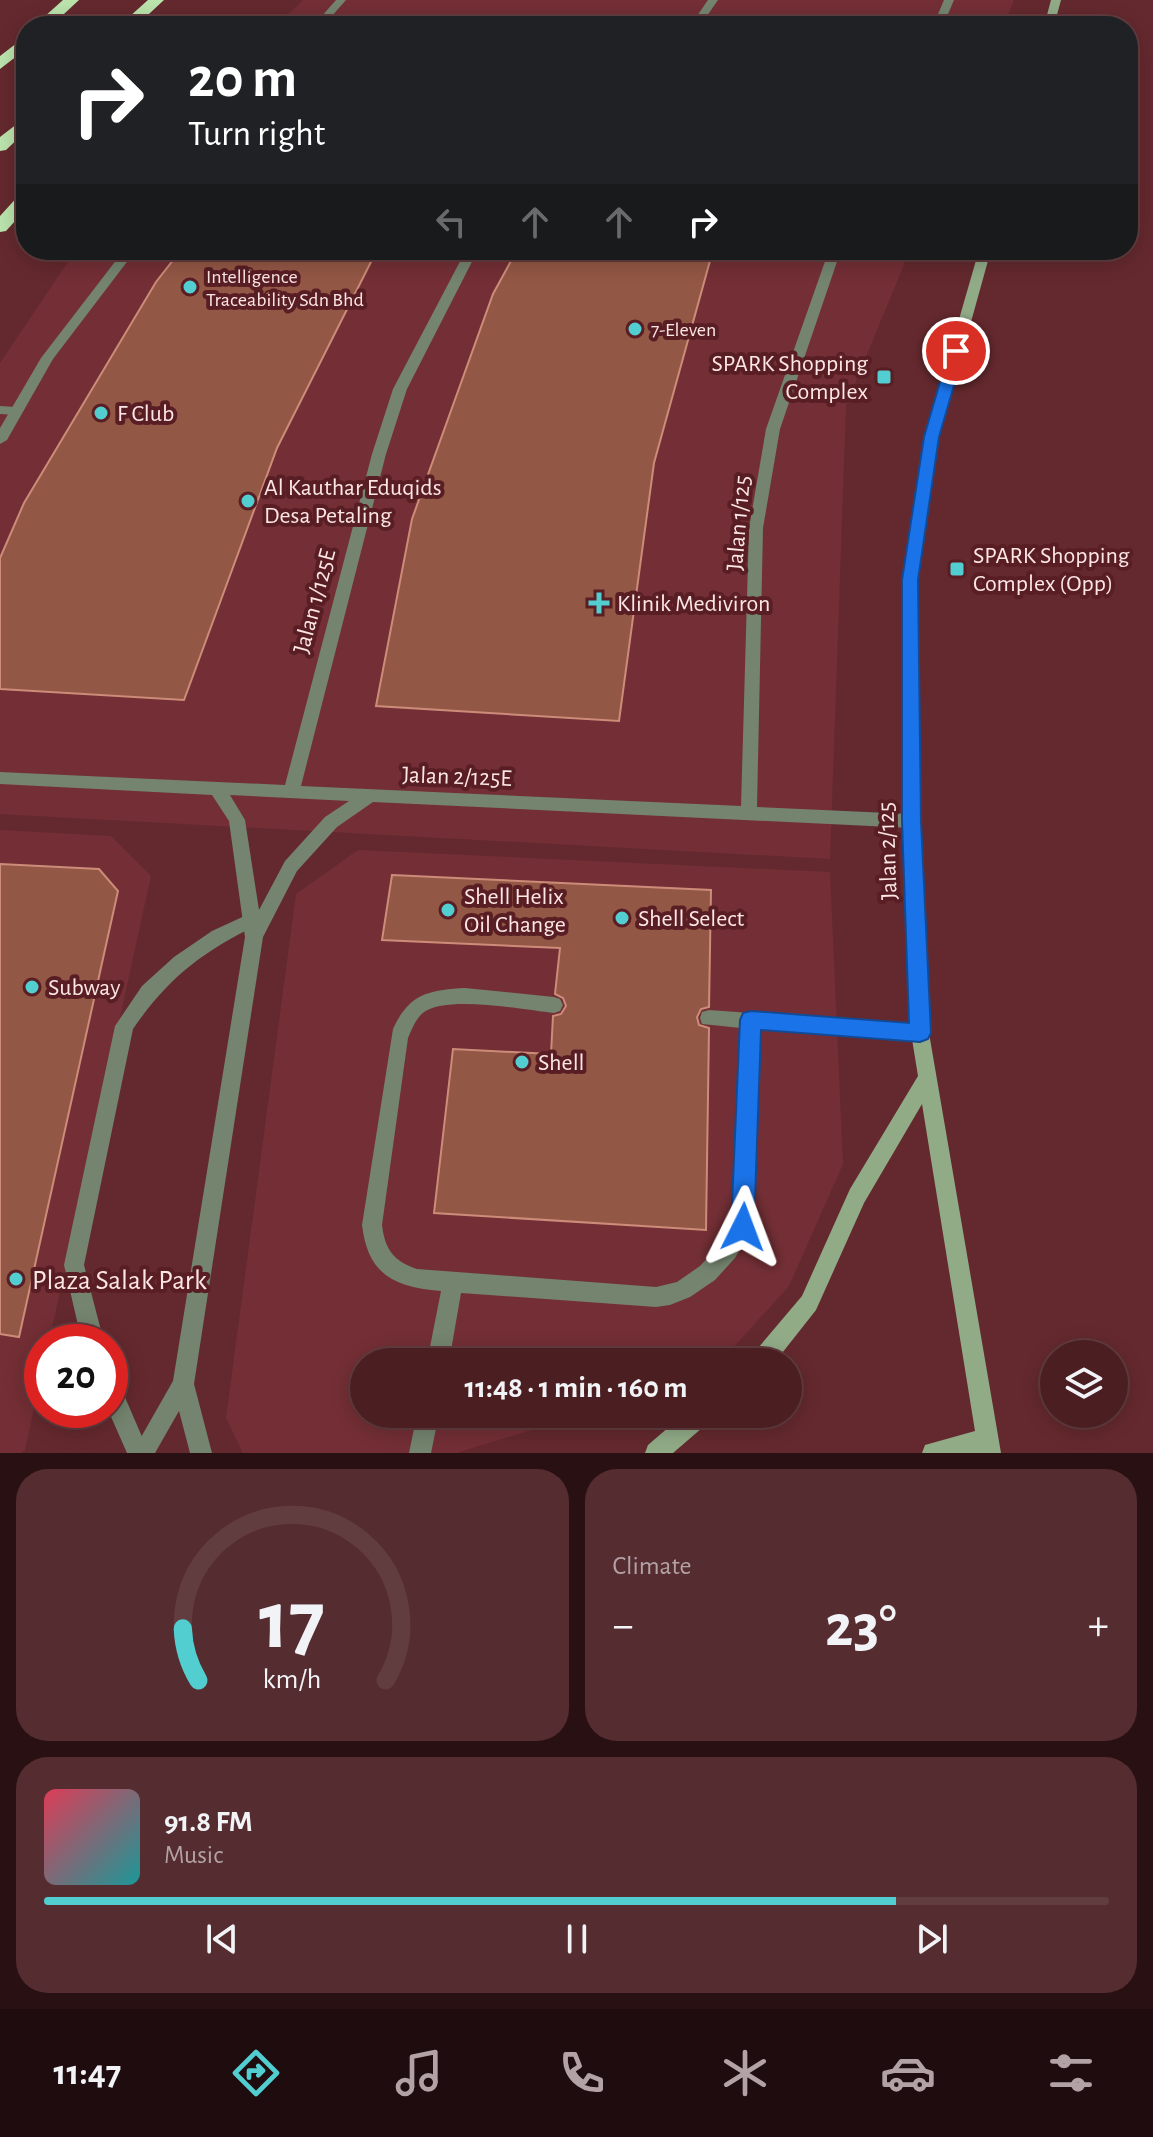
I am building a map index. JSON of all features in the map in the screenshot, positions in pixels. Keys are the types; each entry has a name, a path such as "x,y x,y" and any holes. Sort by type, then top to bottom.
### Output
{"highway":[{"path":"54,16 72,0"},
{"path":"139,16 157,0"},
{"path":"0,64 16,50"},
{"path":"0,146 16,131"},
{"path":"0,227 16,209"}],"street":[{"path":"327,16 341,0"},
{"path":"0,440 47,358 122,260"},
{"name":"Jalan 1/125E","path":"291,792 379,454 400,389 467,260"},
{"name":"Jalan 1/125","path":"749,812 756,528 762,486 773,429 832,260"},
{"name":"Jalan 2/125","path":"982,260 932,437 910,580 911,821 920,1033 989,1446"},
{"path":"0,410 16,411"},
{"name":"Jalan 2/125E","path":"0,778 911,821"},
{"path":"141,1453 183,1384 252,929 237,820 217,788"},
{"path":"89,1324 74,1265 124,1026 148,992 180,962 218,936 252,929 291,866 331,822 368,797"},
{"path":"554,1005 455,997 436,999 417,1007 406,1021 399,1038 372,1225 374,1244 382,1261 398,1273 417,1279 656,1297 671,1296 697,1281 731,1247 743,1227 751,1020"},
{"path":"709,1018 920,1033"},
{"path":"772,1348 809,1303 857,1196 927,1078"},
{"path":"441,1348 453,1281"},
{"path":"183,1384 201,1453"},
{"path":"128,1426 141,1453"},
{"path":"420,1453 425,1428"},
{"path":"656,1453 685,1428"},
{"path":"933,1453 989,1446"}],"shaded area":[{"path":"303,0 1014,0 1007,16 287,16"},
{"path":"69,260 906,260 846,405 830,859 0,814 0,363"},
{"name":"Plaza Salak Park","path":"0,830 111,836 151,876 53,1324 24,1324 24,1428 30,1428 25,1450 21,1453 0,1453"},
{"path":"358,850 830,872 843,1164 789,1286 733,1348 350,1348 350,1428 538,1428 456,1453 243,1453 226,1418 296,894"}],"building":[{"path":"173,260 372,260 277,448 184,700 0,689 0,558 24,503 156,282"},
{"path":"512,260 710,260 654,463 619,721 376,706 412,519 493,294"},
{"name":"Plaza Salak Park","path":"0,864 99,869 118,891 19,1337 0,1334"},
{"path":"392,875 711,890 709,1007 701,1009 697,1017 699,1025 709,1028 706,1230 434,1213 453,1049 551,1054 553,1016 561,1014 566,1006 563,998 555,994 560,948 382,940"}],"place":[{"name":"Intelligence Traceability Sdn Bhd","path":"190,287"},
{"name":"7-Eleven","path":"635,329"},
{"name":"SPARK Shopping Complex","path":"884,377"},
{"name":"F Club","path":"101,413"},
{"name":"Al Kauthar Eduqids Desa Petaling","path":"248,501"},
{"name":"SPARK Shopping Complex (Opp)","path":"957,569"},
{"name":"Klinik Mediviron","path":"599,603"},
{"name":"Shell Helix Oil Change","path":"448,910"},
{"name":"Shell Select","path":"622,918"},
{"name":"Subway","path":"32,987"},
{"name":"Shell","path":"522,1062"},
{"name":"Plaza Salak Park","path":"16,1279"}],"route":[{"path":"743,1227 751,1020 920,1033 911,821 910,580 932,437 956,351"}]}
